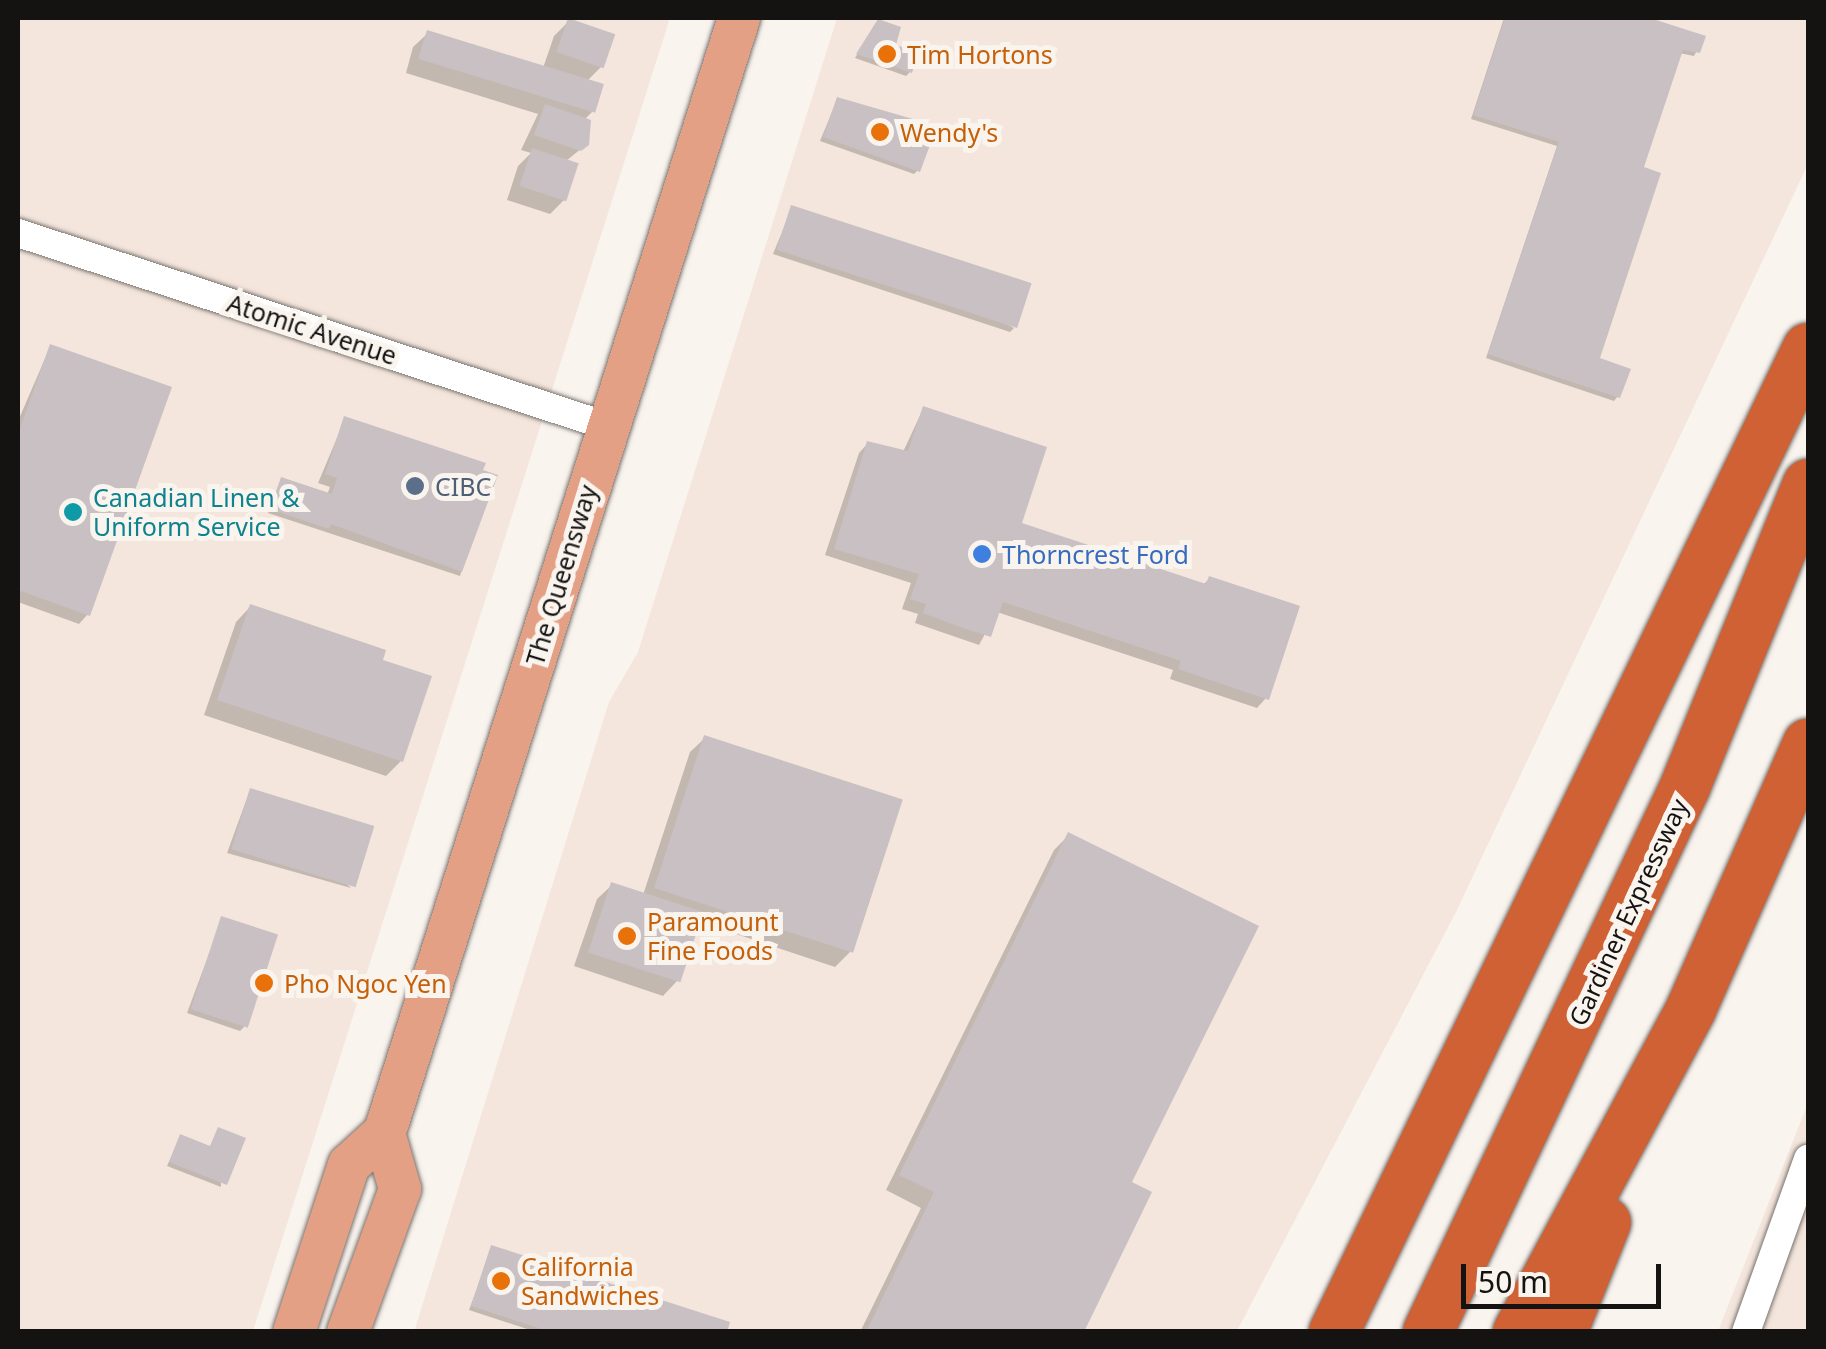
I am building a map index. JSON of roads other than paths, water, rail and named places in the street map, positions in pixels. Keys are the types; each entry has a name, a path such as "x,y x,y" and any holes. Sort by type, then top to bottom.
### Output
{"highway":[{"path":"1334,1332 1808,348"},
{"name":"Gardiner Expressway","path":"1428,1332 1685,787 1808,484"},
{"path":"1562,1332 1691,1009 1808,744"},
{"path":"1518,1332 1691,1009"}],"main road":[{"name":"The Queensway","path":"294,1332 349,1166 384,1133 739,18"},
{"path":"348,1332 400,1188 384,1133"}],"street":[{"name":"Atomic Avenue","path":"18,232 607,426"},
{"path":"1746,1332 1808,1159"}],"place":[{"name":"Tim Hortons","path":"887,54"},
{"name":"Wendy's","path":"880,132"},
{"name":"CIBC","path":"415,486"},
{"name":"Canadian Linen & Uniform Service","path":"73,512"},
{"name":"Thorncrest Ford","path":"982,554"},
{"name":"Paramount Fine Foods","path":"627,936"},
{"name":"Pho Ngoc Yen","path":"264,983"},
{"name":"California Sandwiches","path":"501,1281"}]}
